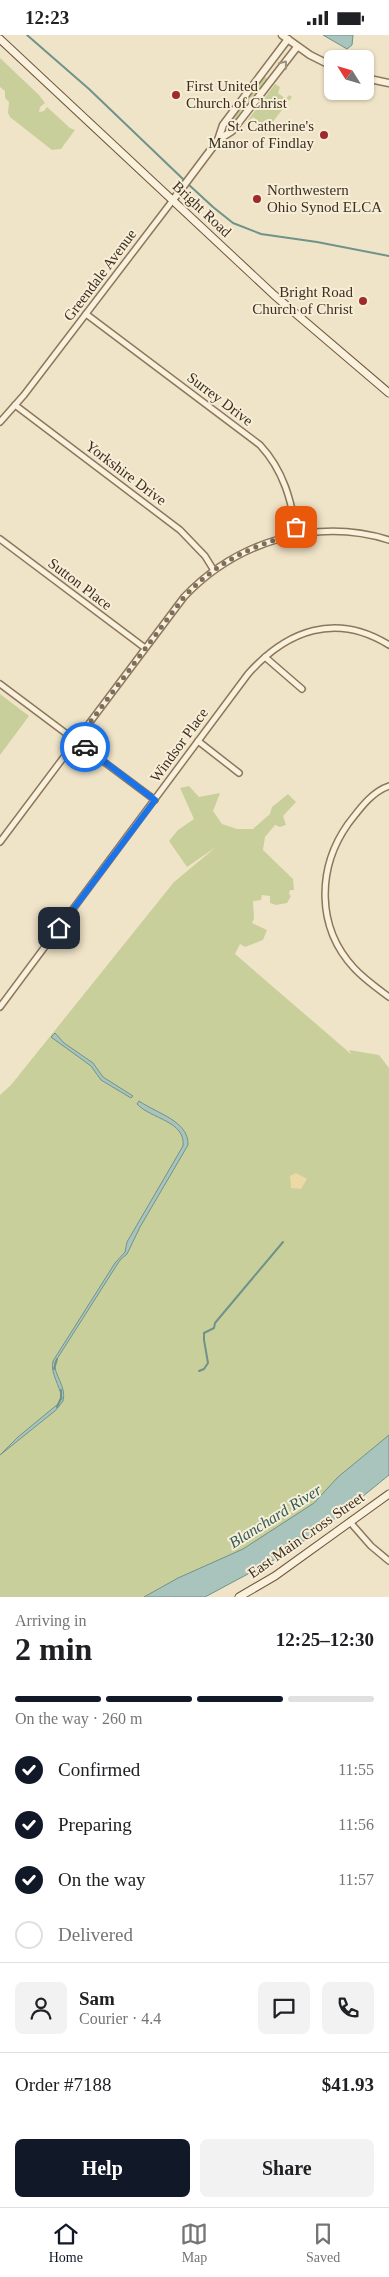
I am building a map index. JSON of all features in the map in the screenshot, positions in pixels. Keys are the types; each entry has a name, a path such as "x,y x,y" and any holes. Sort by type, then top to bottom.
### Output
{"main road":[{"name":"Bright Road","path":"0,39 295,314 389,393"},
{"name":"East Main Cross Street","path":"239,1597 275,1576 389,1494"}],"street":[{"path":"285,37 297,47 324,62"},
{"name":"Greendale Avenue","path":"0,422 191,177 218,140 223,125 285,37"},
{"name":"Greendale Avenue","path":"218,140 232,131 297,47"},
{"path":"374,80 389,83"},
{"name":"Surrey Drive","path":"86,314 260,445 275,463 288,488 297,534"},
{"name":"Yorkshire Drive","path":"15,405 180,530 205,556 213,569"},
{"path":"0,842 184,597 213,569 253,548 297,534 322,531 350,532 389,539"},
{"name":"Sutton Place","path":"0,539 145,649"},
{"name":"Windsor Place","path":"0,1007 248,674 265,657 277,646 293,637 324,629 361,633 389,645"},
{"path":"265,657 302,689"},
{"path":"0,683 155,800"},
{"path":"198,741 239,773"},
{"path":"389,786 378,791 364,803 339,837 328,863 324,891 330,927 342,953 360,974 389,997"},
{"path":"350,1522 371,1546 389,1561"}],"green space":[{"path":"0,58 45,103 40,107 39,112 44,111 47,107 70,128 75,130 61,149 52,150 10,117 8,113 9,102 5,98 5,91 0,87"},
{"path":"264,75 267,79 227,130 225,127"},
{"path":"275,84 280,87 278,93 286,99 289,95 292,97 265,132 266,134 260,130 263,125 253,117 249,122 248,120"},
{"path":"0,694 29,716 0,755"},
{"path":"189,786 199,797 220,793 213,811 222,824 237,829 253,829 270,814 272,807 288,794 296,802 283,816 286,825 280,827 275,825 265,837 263,850 293,879 294,890 290,890 289,894 291,896 287,903 276,905 270,903 270,896 262,895 261,900 253,901 254,919 252,923 267,930 263,940 245,947 240,944 235,954 351,1054 349,1050 379,1055 389,1068 389,1456 173,1597 0,1597 0,1095 11,1085 174,882 216,847 187,867 169,841 178,830 194,819 180,788"}],"sand":[{"path":"296,1173 307,1179 301,1189 291,1188 290,1176"}],"water":[{"path":"323,35 353,35 352,45 347,49"},
{"path":"55,1033 64,1043 93,1063 103,1077 133,1096 131,1098 101,1080 91,1066 51,1037"},
{"path":"139,1101 177,1124 187,1137 188,1145 140,1227 127,1254 120,1260 55,1362 56,1371 62,1385 63,1401 56,1410 0,1455 18,1437 58,1404 62,1398 54,1375 53,1361 115,1263 125,1252 127,1242 183,1146 179,1131 166,1121 143,1109 137,1104"},
{"path":"389,1435 389,1475 341,1514 287,1553 205,1597 144,1597 178,1578 243,1549 314,1503 338,1477"}],"waterway":[{"path":"27,35 89,89 184,180"},
{"path":"188,184 233,223 261,234 317,242 389,256"},
{"path":"199,1371 204,1369 208,1363 204,1333 214,1328 215,1323 283,1242"},
{"path":"54,1369 57,1359"},
{"path":"57,1407 61,1398 61,1390"}],"way so far":[{"path":"85,747 76,741 198,581 218,566 241,553 280,538 297,534 296,527"}],"place":[{"name":"First United Church of Christ","path":"176,95"},
{"name":"St. Catherine's Manor of Findlay","path":"324,135"},
{"name":"Northwestern Ohio Synod ELCA","path":"257,199"},
{"name":"Bright Road Church of Christ","path":"363,301"}],"route":[{"path":"59,928 155,800 85,747"}],"water label":[{"name":"Blanchard River","path":"275,1516"}]}
